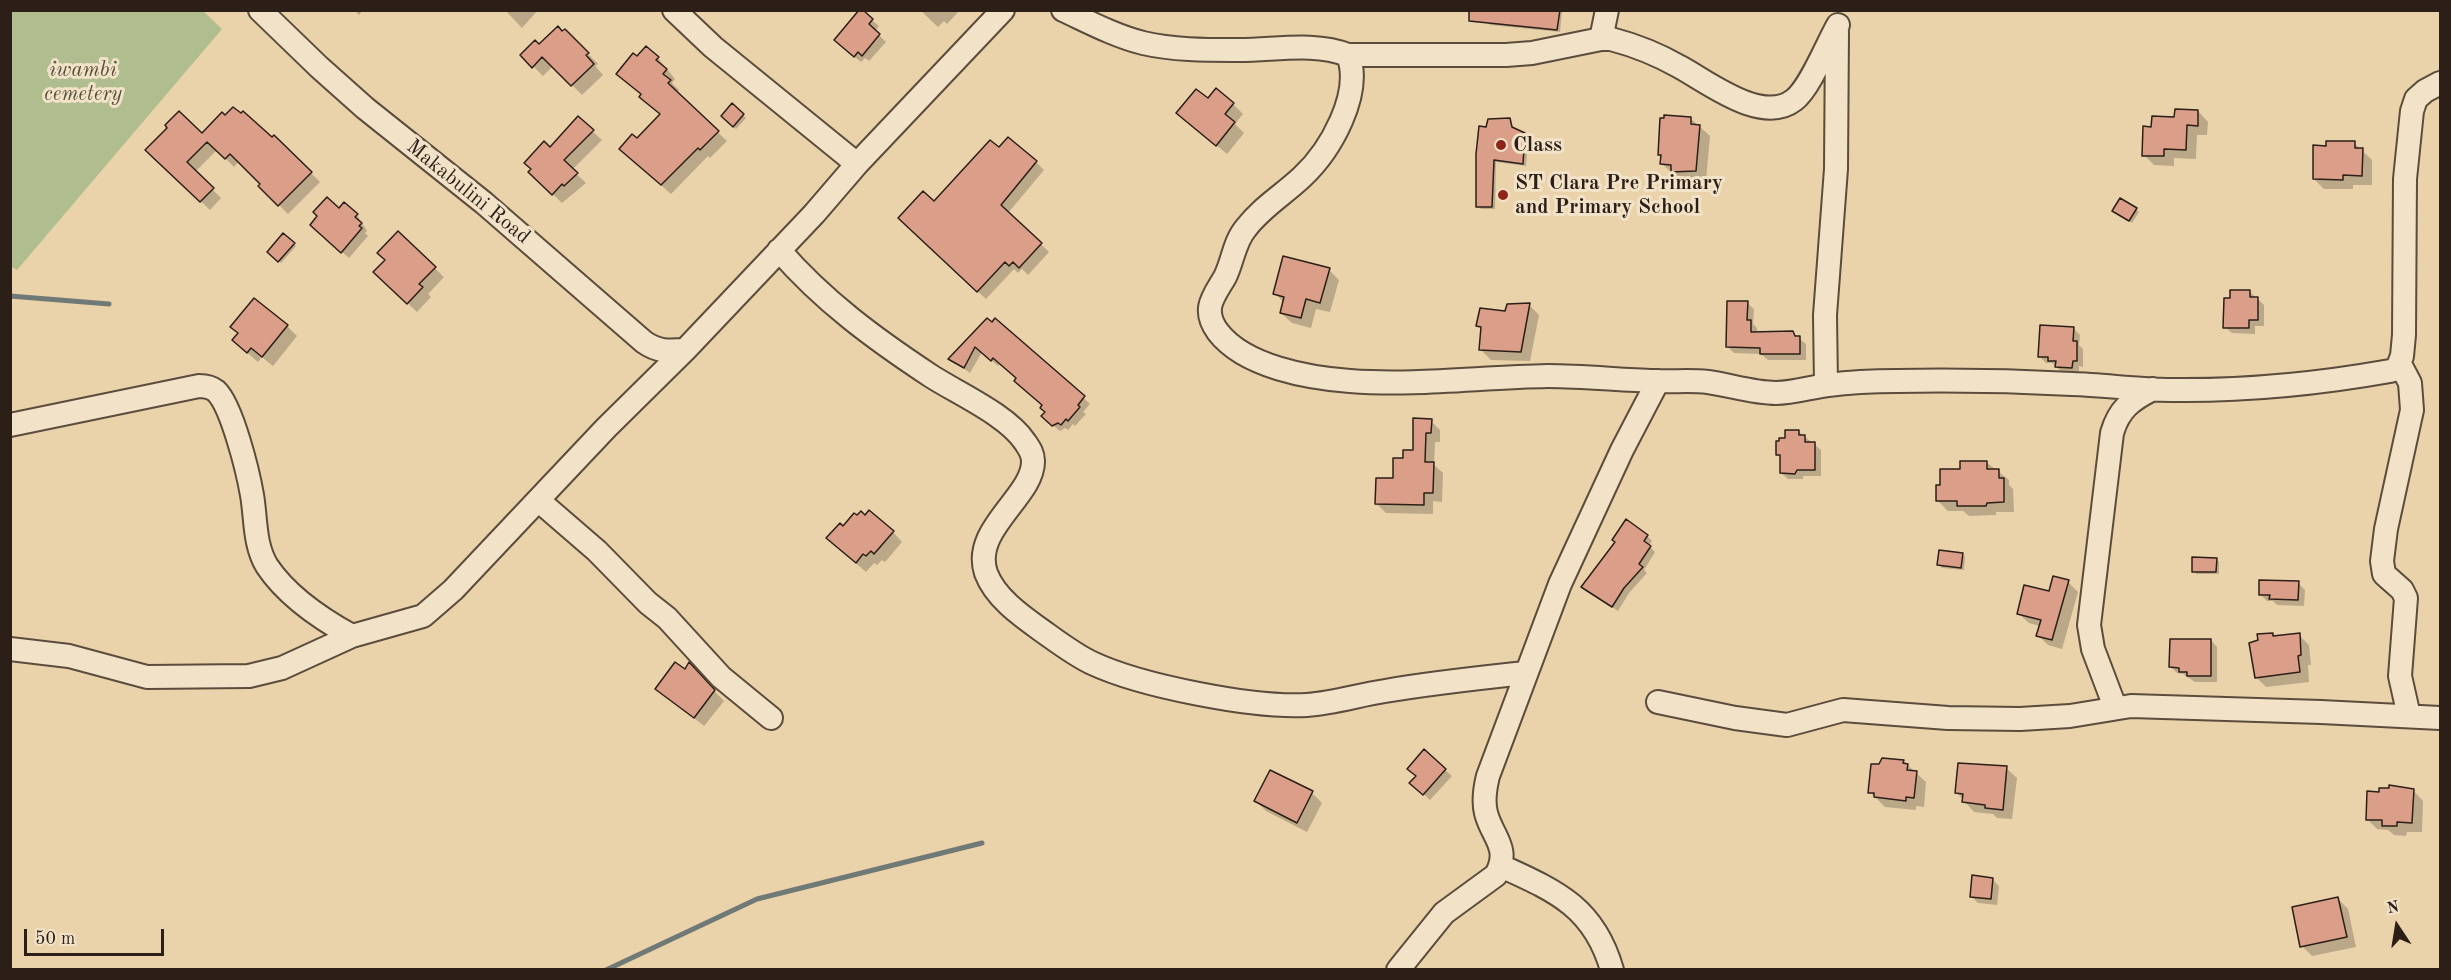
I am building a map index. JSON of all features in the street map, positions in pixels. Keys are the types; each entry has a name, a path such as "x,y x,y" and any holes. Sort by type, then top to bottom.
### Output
{"street":[{"name":"Makabulini Road","path":"260,10 358,101 484,203 644,342 655,349 686,350"},
{"path":"674,10 713,47 857,164"},
{"path":"10,649 69,656 136,675 229,677 273,671 352,636 410,621 434,608 606,428 686,350 1003,10"},
{"path":"1063,10 1108,32 1144,43 1189,49 1322,48 1348,55 1506,55 1541,52 1601,39 1621,41 1679,66 1734,98 1755,105 1777,106 1795,99 1808,81 1842,18"},
{"path":"1601,39 1607,10"},
{"path":"1826,385 1825,315 1836,179 1836,38 1842,18"},
{"path":"1348,55 1353,79 1341,120 1307,171 1269,203 1241,235 1228,270 1210,298 1210,313 1218,331 1238,348 1263,363 1293,372 1349,381 1422,382 1550,376 1706,382 1770,393 1787,393 1826,385 1896,381 2074,384 2154,389 2292,386 2390,371 2400,364"},
{"path":"2409,716 2400,676 2406,598 2402,590 2384,574 2382,561 2386,529 2412,410 2410,383 2400,364 2405,311 2405,179 2412,111 2416,99 2425,90 2440,83"},
{"path":"779,249 802,277 847,317 935,379 982,407 1023,438 1031,451 1034,462 1028,478 989,538 983,552 986,571 992,584 1010,606 1084,659 1123,675 1154,683 1273,704 1305,705 1332,702 1426,685 1525,673"},
{"path":"1398,969 1444,913 1496,874 1501,866 1502,858 1498,837 1486,814 1484,794 1488,776 1560,584 1622,450 1658,381"},
{"path":"10,425 199,386 207,386 216,391 224,403 239,446 252,495 259,548 267,567 312,610 352,636"},
{"path":"2115,707 2090,635 2094,568 2112,433 2116,419 2124,406 2134,398 2154,389"},
{"path":"538,500 597,551 648,603 667,618 721,677 771,718"},
{"path":"1658,702 1735,718 1787,725 1843,710 1948,718 2020,719 2070,716 2115,707 2249,709 2440,718"},
{"path":"1501,866 1560,894 1575,905 1597,937 1612,969"}],"green space":[{"name":"iwambi cemetery","path":"10,11 203,11 222,29 17,270 10,266"}],"building":[{"path":"859,10 863,10 873,19 869,24 880,34 862,56 858,52 854,57 834,40"},
{"path":"1469,10 1560,10 1557,30 1469,21"},
{"path":"558,26 562,31 565,29 589,53 586,55 594,64 571,86 542,57 532,68 520,55 535,40 539,44"},
{"path":"646,46 659,57 656,60 667,69 663,74 671,80 668,83 719,131 700,150 698,148 661,185 619,149 632,134 637,138 660,114 639,97 641,94 616,74 633,53 637,56"},
{"path":"1216,88 1234,103 1225,114 1235,122 1216,146 1176,113 1196,89 1208,98"},
{"path":"732,103 744,114 733,127 721,116"},
{"path":"233,107 241,113 243,111 272,137 274,135 312,172 278,206 230,154 225,159 207,142 187,162 214,188 200,202 145,150 167,128 165,125 179,111 202,133 222,112 225,115"},
{"path":"2175,109 2198,110 2198,126 2187,125 2186,150 2164,149 2164,156 2142,156 2143,126 2151,127 2152,116 2174,117"},
{"path":"1664,115 1691,117 1691,124 1700,125 1696,171 1671,172 1671,165 1660,164 1661,155 1658,155 1660,118 1664,118"},
{"path":"578,116 594,130 564,160 578,173 564,186 562,184 552,195 528,172 531,169 524,163 544,141 550,147"},
{"name":"Class","path":"1510,118 1512,127 1525,133 1523,164 1494,160 1492,207 1476,207 1476,154 1479,126 1486,127 1488,119"},
{"path":"1008,137 1037,161 1001,205 1042,243 1019,268 1013,262 1009,266 1005,262 977,292 898,218 923,191 934,201 990,140 999,147"},
{"path":"2326,141 2355,141 2355,148 2363,148 2362,176 2343,175 2343,180 2313,179 2313,145 2326,146"},
{"path":"327,197 339,208 344,202 358,214 355,217 362,223 359,226 362,228 341,253 310,225 317,216 313,212"},
{"path":"2120,198 2137,208 2129,221 2112,211"},
{"path":"398,231 436,267 419,284 423,287 407,304 373,272 385,260 377,253"},
{"path":"283,233 295,243 278,262 267,252"},
{"path":"1283,256 1330,268 1320,303 1306,299 1301,318 1280,313 1284,297 1273,294"},
{"path":"2230,290 2250,290 2250,297 2258,297 2258,320 2249,320 2249,328 2223,328 2224,298 2230,298"},
{"path":"254,298 288,325 262,357 251,348 247,353 232,340 238,333 230,327"},
{"path":"1727,301 1748,301 1747,320 1751,320 1751,332 1793,331 1795,336 1800,336 1800,354 1760,354 1760,348 1726,347"},
{"path":"1530,303 1521,352 1479,350 1481,327 1476,326 1480,308 1505,311 1507,304"},
{"path":"987,318 992,322 995,318 1085,396 1078,405 1080,407 1068,421 1066,419 1061,425 1058,423 1052,426 1041,416 1045,412 1040,408 1042,405 1014,381 1016,378 993,358 991,361 975,347 964,368 948,359"},
{"path":"2040,325 2074,327 2073,341 2077,341 2077,361 2073,361 2072,368 2055,367 2056,361 2048,361 2048,357 2038,357"},
{"path":"1413,418 1432,419 1431,433 1426,433 1425,462 1434,462 1433,493 1424,493 1424,505 1375,504 1376,478 1393,478 1393,458 1403,458 1403,450 1413,450"},
{"path":"1785,430 1799,430 1799,435 1805,435 1805,442 1815,442 1815,470 1797,470 1795,474 1780,473 1780,455 1776,455 1776,441 1779,441 1779,438 1785,438"},
{"path":"1960,461 1987,461 1987,469 1999,469 1999,478 2004,478 2004,502 1987,503 1986,506 1957,506 1957,501 1936,501 1936,485 1940,485 1940,469 1960,469"},
{"path":"869,510 894,531 874,554 871,551 866,556 863,554 856,563 826,538 840,523 843,526 854,513 857,515 861,511 865,515"},
{"path":"1626,519 1648,535 1644,541 1651,546 1639,564 1643,567 1624,588 1612,607 1581,587 1615,542 1612,540"},
{"path":"1939,550 1963,553 1961,568 1937,565"},
{"path":"2192,557 2217,558 2216,572 2192,572"},
{"path":"2053,576 2069,580 2052,640 2036,636 2041,620 2017,614 2024,585 2049,591"},
{"path":"2259,580 2299,581 2298,600 2269,599 2270,595 2259,595"},
{"path":"2273,633 2273,636 2300,633 2301,655 2298,656 2300,672 2255,678 2249,643 2258,640 2257,634"},
{"path":"2170,639 2211,639 2211,676 2187,676 2187,672 2179,672 2179,668 2169,667"},
{"path":"675,662 685,669 689,662 715,690 694,718 655,689"},
{"path":"1424,749 1446,769 1423,795 1409,783 1416,776 1407,769"},
{"path":"1882,758 1904,760 1903,763 1908,764 1907,770 1917,771 1914,798 1906,797 1906,801 1874,797 1874,793 1868,793 1871,764 1879,764"},
{"path":"1958,763 2007,766 2003,810 1962,802 1963,794 1955,793"},
{"path":"1270,770 1313,791 1297,823 1254,801"},
{"path":"2389,785 2414,789 2412,823 2397,822 2397,826 2382,826 2382,820 2366,820 2367,791 2379,792 2379,788 2389,788"},
{"path":"1972,875 1993,878 1991,899 1970,897"},
{"path":"2338,897 2347,937 2300,947 2292,907"}],"waterway":[{"path":"10,296 109,304"},
{"path":"606,970 757,899 982,843"}],"place":[{"name":"Class","path":"1501,145"},
{"name":"ST Clara Pre Primary and Primary School","path":"1503,195"}]}
